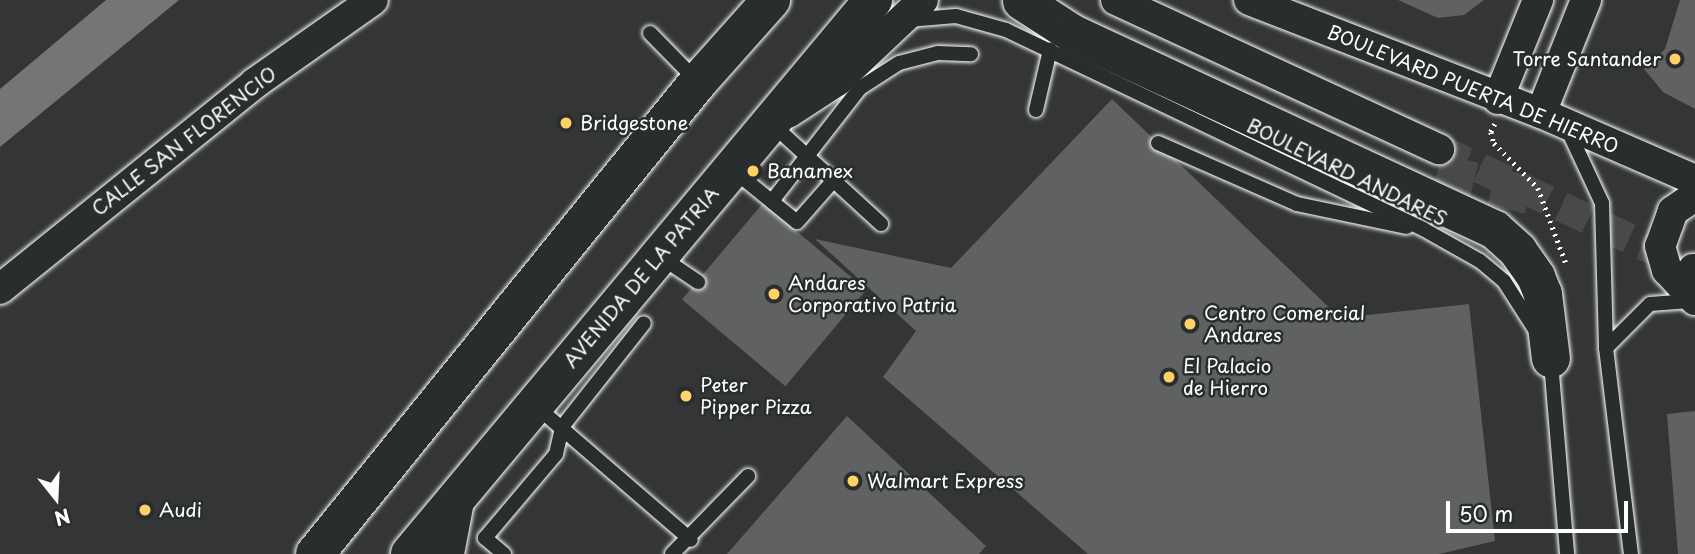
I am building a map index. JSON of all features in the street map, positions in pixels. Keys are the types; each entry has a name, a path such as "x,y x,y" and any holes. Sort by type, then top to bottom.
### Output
{"main road":[{"path":"315,554 698,82 771,0"},
{"path":"1023,1 1077,13 1438,161"},
{"path":"1023,1 1073,34 1495,230 1518,251 1536,277 1543,295 1551,359"},
{"name":"AVENIDA DE LA PATRIA","path":"410,554 461,492 548,415 660,256 732,169 775,121 886,10"}],"street":[{"name":"CALLE SAN FLORENCIO","path":"0,289 255,83 373,0"},
{"path":"886,10 923,0"},
{"path":"1116,0 1438,161"},
{"name":"BOULEVARD PUERTA DE HIERRO","path":"1250,0 1554,120 1695,180"},
{"path":"1503,100 1538,0"},
{"path":"1554,120 1586,0"},
{"path":"1695,196 1672,211 1660,246 1667,270 1695,301"},
{"path":"449,554 461,492"}],"lane":[{"name":"BOULEVARD ANDARES","path":"886,10 956,16 1006,30 1423,229 1504,281 1551,359 1567,554"},
{"path":"650,33 698,82"},
{"path":"1036,110 1051,50"},
{"path":"772,201 810,158 860,88 899,63 938,53 971,54"},
{"path":"1554,120 1602,203 1606,348 1631,554"},
{"path":"775,121 810,158 881,224"},
{"path":"1158,143 1297,204 1423,229"},
{"path":"732,169 797,222 834,180"},
{"path":"660,256 698,282"},
{"path":"1606,348 1650,304 1695,301"},
{"path":"548,415 644,323"},
{"path":"548,415 691,540"},
{"path":"504,554 485,538 556,454 548,415"},
{"path":"672,554 691,540 748,476"}],"path":[{"path":"1503,100 1491,132 1494,142 1538,188 1568,270"}],"shaded area":[{"path":"106,0 179,0 0,147 0,89"}],"building":[{"path":"1398,0 1484,0 1464,15 1438,18"},
{"name":"Torre Santander","path":"1680,0 1695,0 1695,109 1663,92 1644,69 1665,49"},
{"name":"Centro Comercial Andares","path":"1112,99 1340,318 1469,304 1495,541 1439,554 1088,554 883,377 916,331 815,239 951,268"},
{"name":"Andares Corporativo Patria","path":"763,203 866,290 785,386 682,300"},
{"path":"1695,411 1695,554 1678,554 1667,414"},
{"name":"Walmart Express","path":"847,416 986,546 979,554 727,554"}],"tunnel":[{"path":"1439,149 1683,264"},
{"path":"1437,172 1536,197"}],"place":[{"name":"Torre Santander","path":"1675,59"},
{"name":"Bridgestone","path":"566,123"},
{"name":"Banamex","path":"753,171"},
{"name":"Andares Corporativo Patria","path":"774,294"},
{"name":"Centro Comercial Andares","path":"1190,324"},
{"name":"El Palacio de Hierro","path":"1169,377"},
{"name":"Peter Pipper Pizza","path":"686,396"},
{"name":"Walmart Express","path":"853,481"},
{"name":"Audi","path":"145,510"}]}
